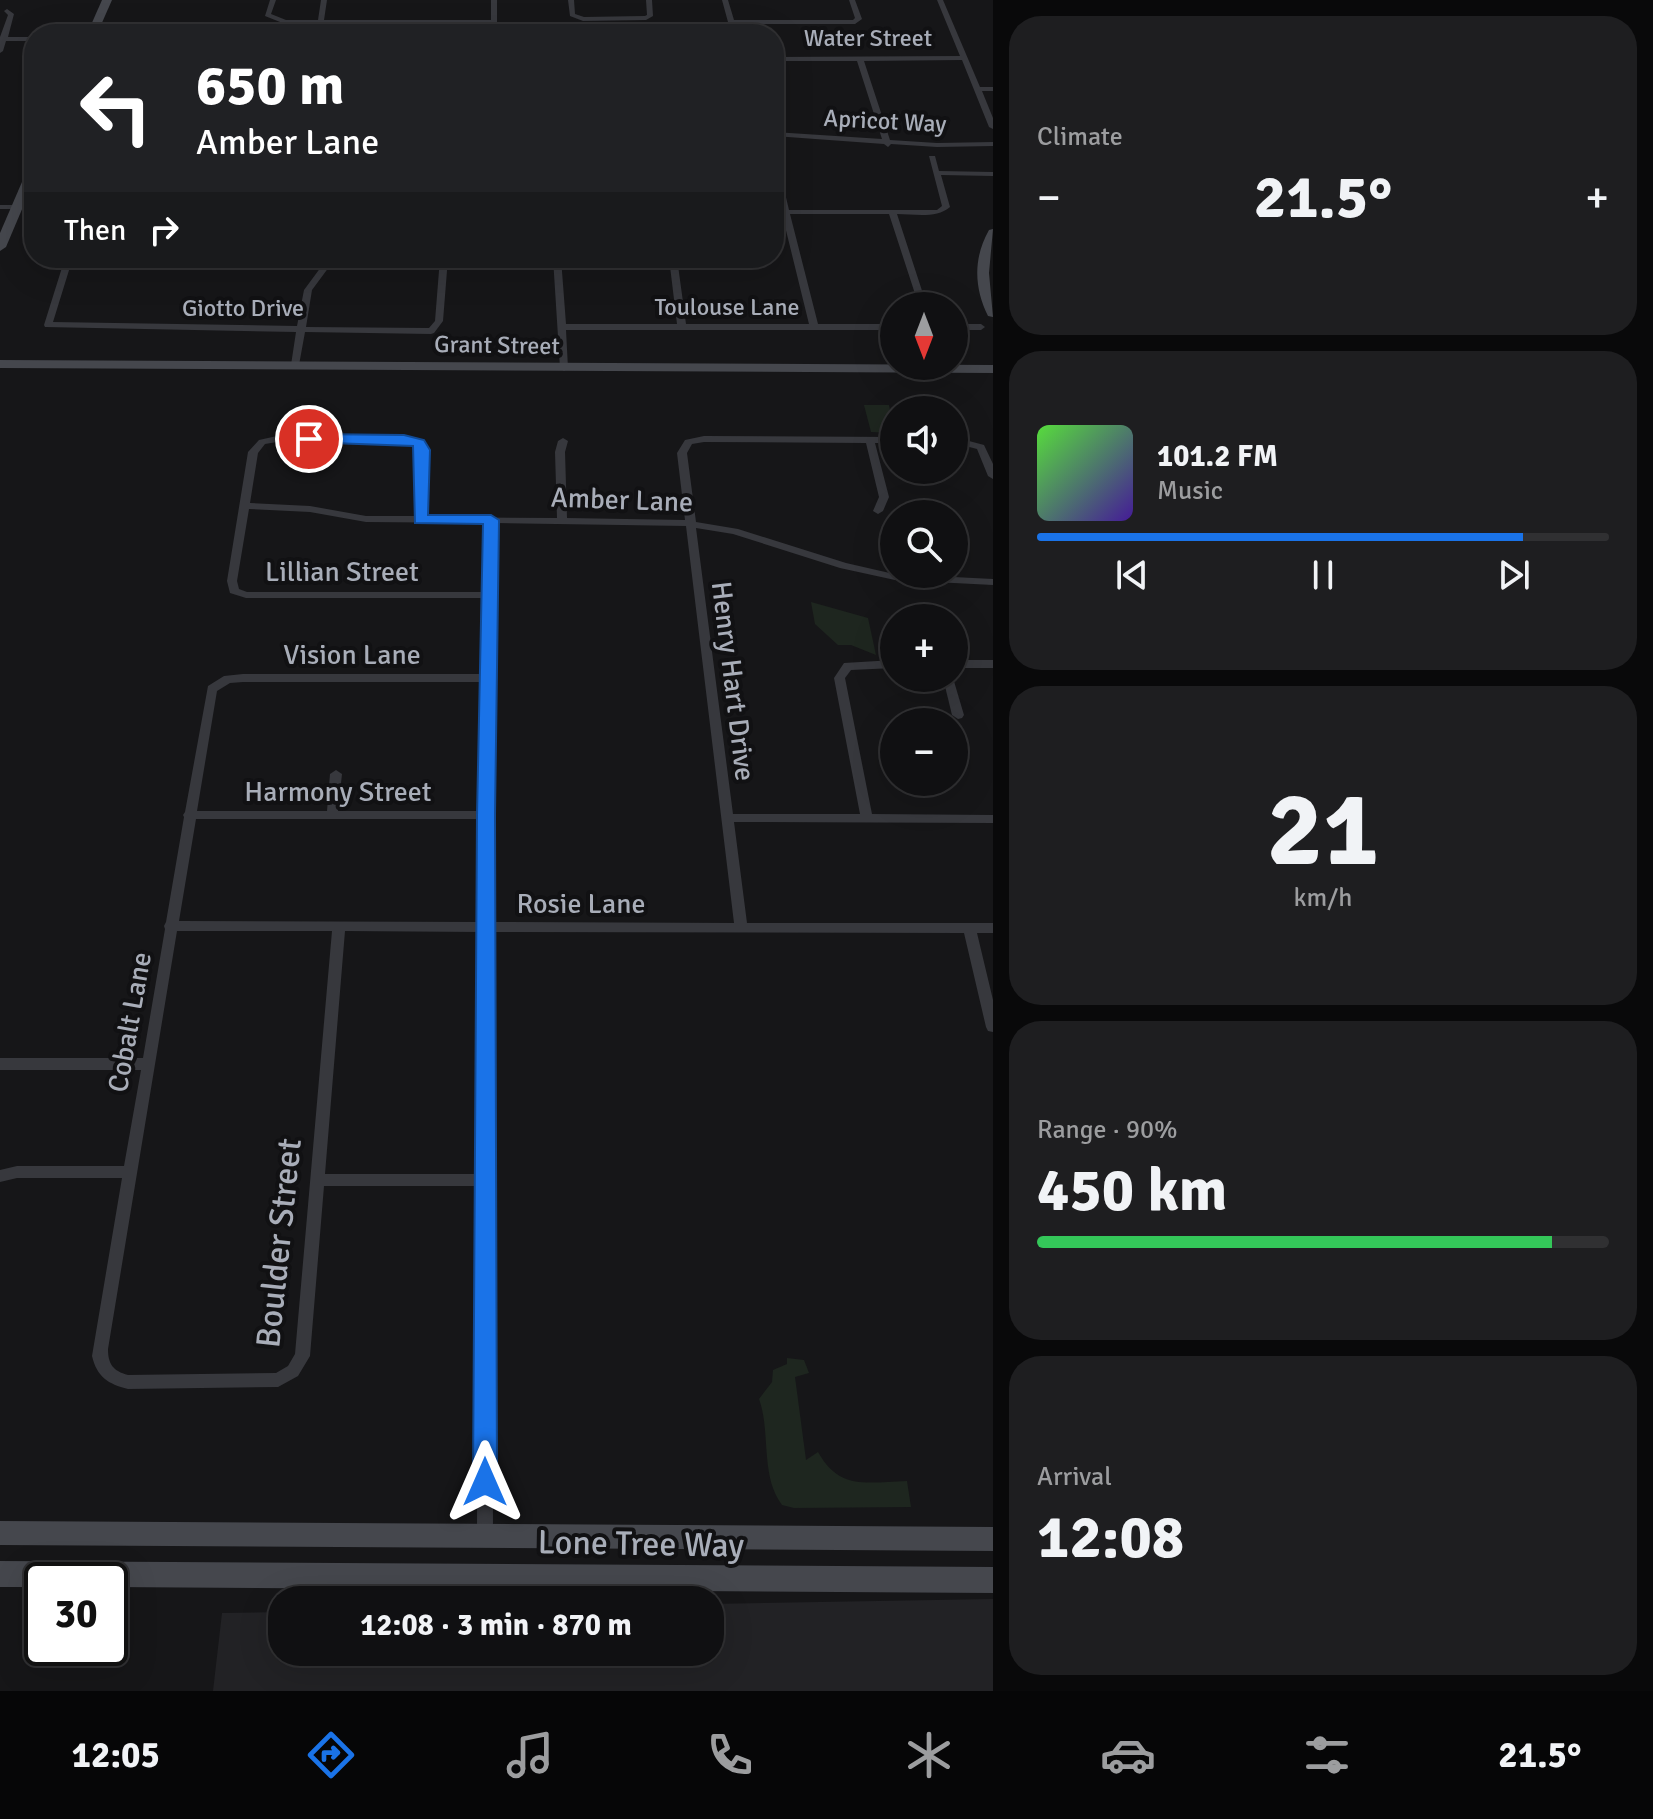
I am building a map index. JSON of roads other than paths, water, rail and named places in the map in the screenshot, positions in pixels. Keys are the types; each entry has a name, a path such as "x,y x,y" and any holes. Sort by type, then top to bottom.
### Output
{"street":[{"path":"0,17 13,0"},
{"path":"96,24 107,0"},
{"path":"273,0 267,15 272,20 408,22 493,22 494,0"},
{"path":"321,24 324,0"},
{"path":"571,0 572,15 583,19 646,18 650,16 649,0"},
{"path":"725,0 731,22 855,22 859,19 852,0"},
{"path":"940,0 993,127"},
{"path":"7,11 11,14 1,43 24,42"},
{"path":"860,58 888,143"},
{"name":"Water Street","path":"784,59 962,58"},
{"path":"976,89 993,89"},
{"name":"Apricot Way","path":"784,137 993,146"},
{"path":"787,212 939,212 946,207 932,158"},
{"path":"936,173 993,174"},
{"path":"0,247 24,191"},
{"path":"784,201 814,327"},
{"path":"0,207 24,207"},
{"path":"892,212 918,292"},
{"path":"993,233 983,256 982,275 993,313"},
{"name":"Giotto Drive","path":"66,268 48,325 420,331 436,327 443,268"},
{"path":"295,365 308,290 324,268"},
{"path":"558,268 564,368"},
{"path":"674,268 682,327"},
{"name":"Toulouse Lane","path":"561,327 880,327"},
{"path":"968,327 981,327"},
{"name":"Grant Street","path":"0,364 993,369"},
{"path":"244,506 253,452 262,442 277,439 404,439 419,443 423,450 420,520"},
{"name":"Henry Hart Drive","path":"741,927 682,453 688,442 704,439 870,440"},
{"path":"878,511 884,497 870,440 880,440"},
{"path":"562,520 560,452 563,441"},
{"path":"968,442 975,443 986,454 993,476"},
{"name":"Amber Lane","path":"244,506 310,509 366,519 690,523 734,531 844,566 895,577 993,582"},
{"name":"Lillian Street","path":"244,506 232,581 234,591 246,595 489,595"},
{"path":"485,1534 486,815 491,520"},
{"path":"968,664 993,664"},
{"path":"867,818 839,678 848,666 880,665"},
{"name":"Vision Lane","path":"218,684 243,678 488,678"},
{"name":"Cobalt Lane","path":"104,1371 100,1349 128,1172 210,696 218,684"},
{"path":"332,815 336,774"},
{"name":"Harmony Street","path":"189,815 486,815"},
{"path":"727,818 993,819"},
{"name":"Rosie Lane","path":"170,926 993,928"},
{"name":"Boulder Street","path":"104,1371 113,1379 128,1382 278,1380 293,1371 302,1356 339,926"},
{"path":"969,927 993,1027"},
{"path":"0,1064 146,1064"},
{"path":"0,1176 17,1172 128,1172"},
{"path":"316,1180 484,1180"},
{"name":"Lone Tree Way","path":"0,1533 993,1539"},
{"name":"Lone Tree Way","path":"0,1574 993,1580"}]}
